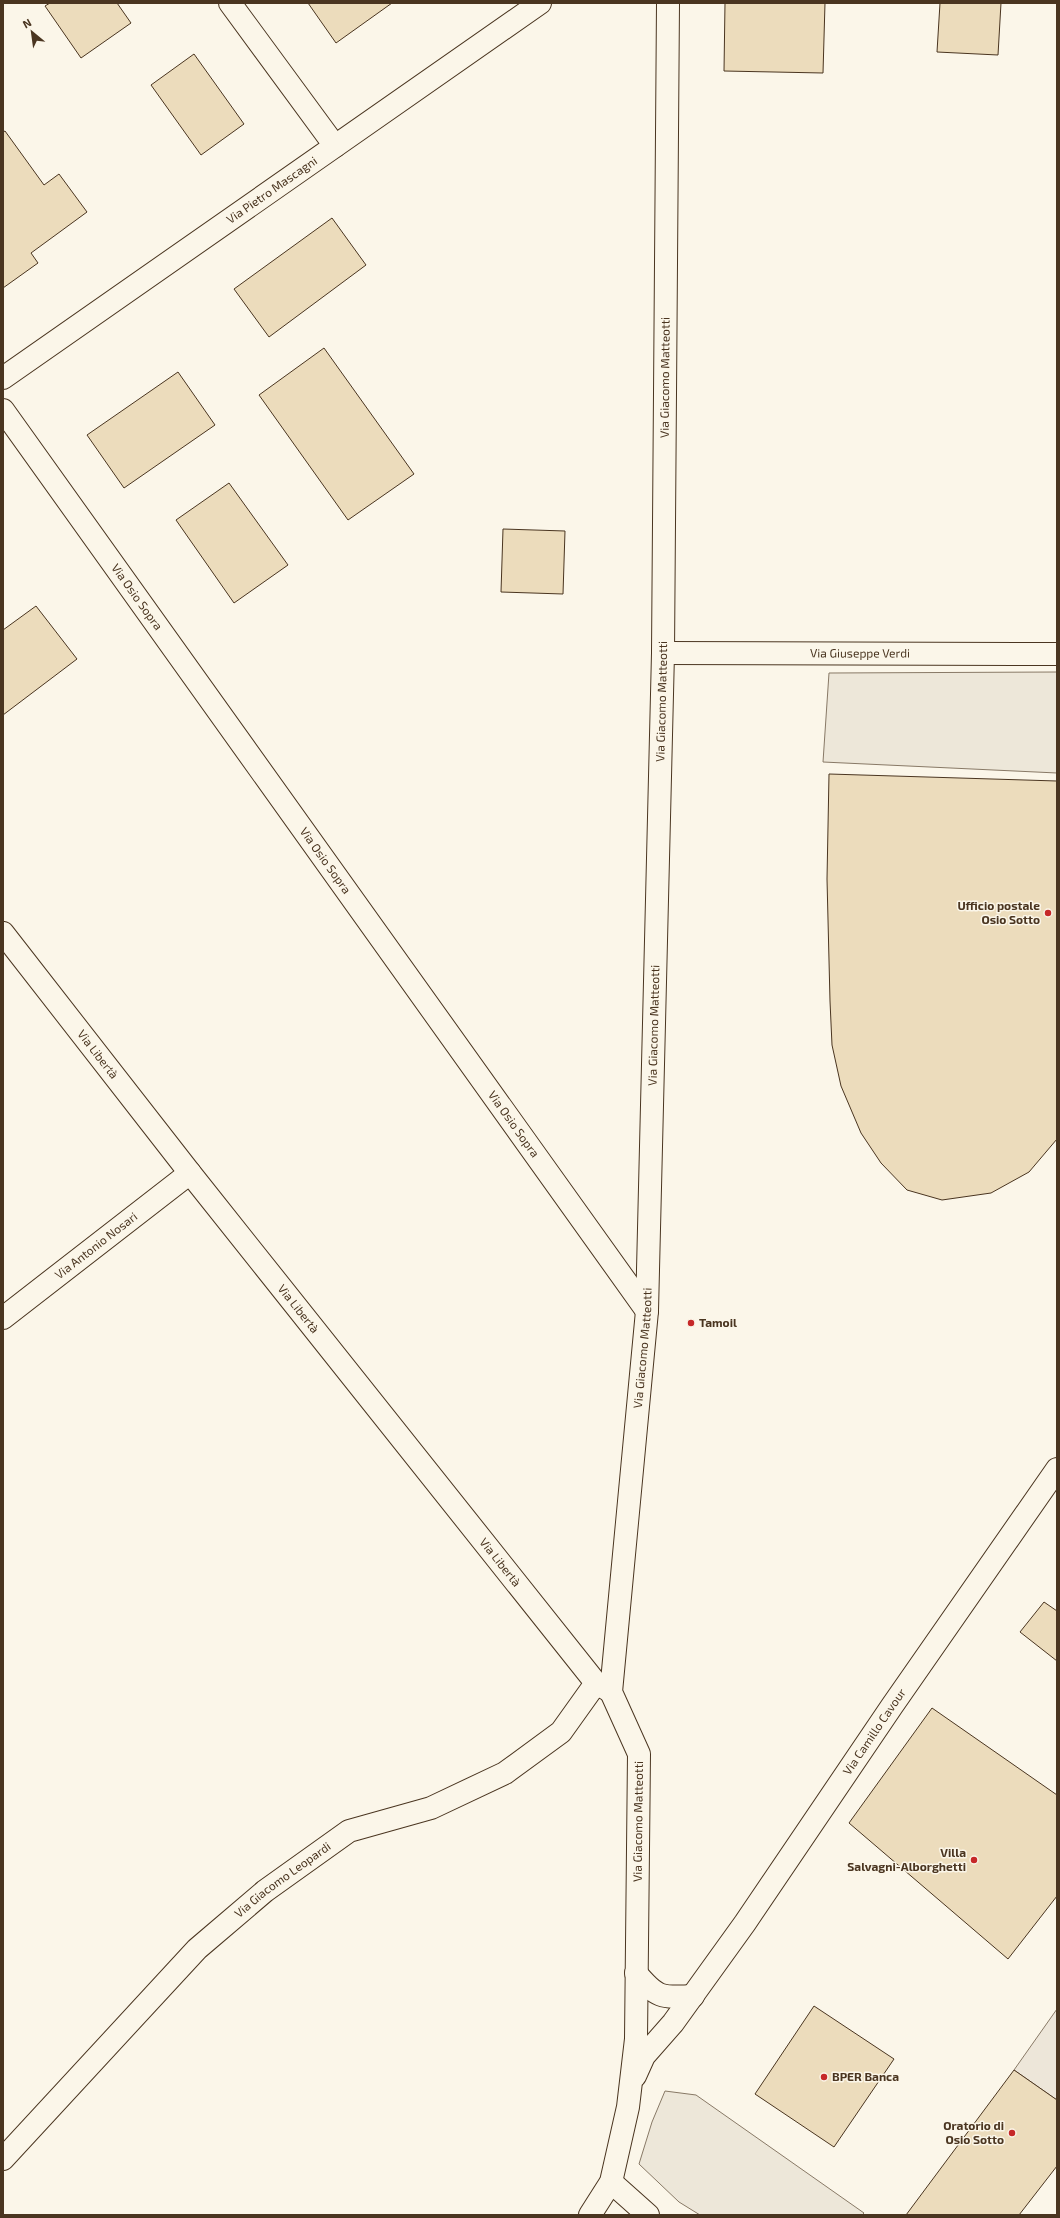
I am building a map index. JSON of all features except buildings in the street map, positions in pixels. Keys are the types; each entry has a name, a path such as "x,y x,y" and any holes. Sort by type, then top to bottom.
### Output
{"street":[{"path":"230,3 335,146"},
{"name":"Via Pietro Mascagni","path":"3,378 540,3"},
{"name":"Via Giacomo Matteotti","path":"590,2215 611,2182 628,2107 636,2039 639,1754 604,1688 648,1311 663,653 668,3"},
{"name":"Via Osio Sopra","path":"3,410 648,1311"},
{"name":"Via Giuseppe Verdi","path":"663,653 1057,654"},
{"name":"Via Libertà","path":"3,933 190,1173 604,1688"},
{"name":"Via Antonio Nosari","path":"3,1318 190,1173"},
{"name":"Via Camillo Cavour","path":"631,2084 644,2056 674,2023 745,1923 892,1706 1057,1469"},
{"name":"Via Giacomo Leopardi","path":"3,2159 197,1949 265,1891 348,1831 431,1808 505,1773 561,1732 604,1688"},
{"path":"636,1973 651,1992 671,1997 693,1996"},
{"path":"611,2182 648,2215"}],"shaded area":[{"path":"1057,672 1057,773 823,762 829,673"},
{"path":"1057,2009 1057,2100 1014,2070"},
{"path":"665,2091 696,2095 864,2213 862,2215 700,2215 679,2202 639,2164 652,2122"}],"place":[{"name":"Ufficio postale Osio Sotto","path":"1048,913"},
{"name":"Tamoil","path":"691,1323"},
{"name":"Villa Salvagni-Alborghetti","path":"974,1860"},
{"name":"BPER Banca","path":"824,2077"},
{"name":"Oratorio di Osio Sotto","path":"1012,2133"}]}
